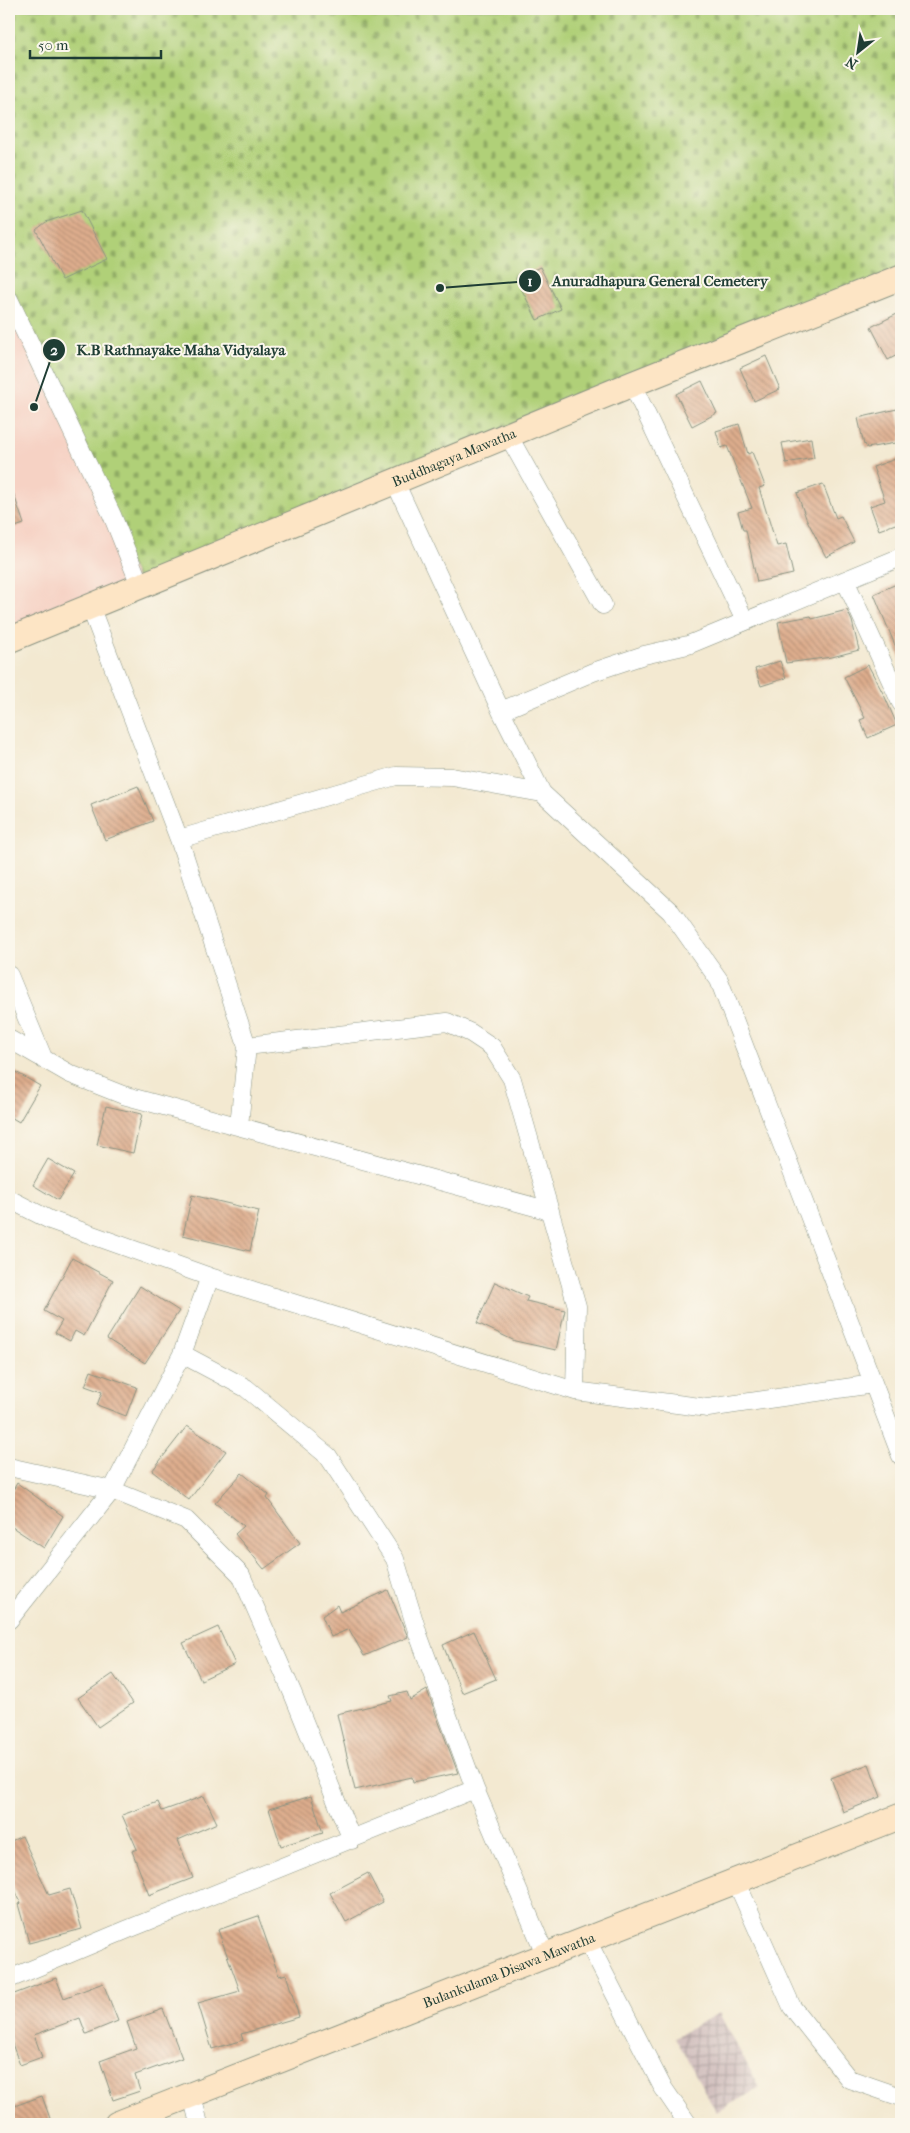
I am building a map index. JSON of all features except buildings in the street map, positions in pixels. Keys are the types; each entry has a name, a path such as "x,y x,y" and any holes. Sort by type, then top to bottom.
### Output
{"main road":[{"name":"Buddhagaya Mawatha","path":"9,640 632,384 901,277"},
{"name":"Bulankulama Disawa Mawatha","path":"117,2124 901,1816"}],"street":[{"path":"9,299 112,515 140,585"},
{"path":"632,384 745,621"},
{"path":"508,435 603,605"},
{"path":"395,482 501,711 542,793 671,912 719,980 901,1456"},
{"path":"501,711 593,672 644,655 688,645 901,557"},
{"path":"846,580 901,703"},
{"path":"90,606 180,839 247,1046 239,1126"},
{"path":"180,839 396,776 452,776 542,793"},
{"path":"9,975 44,1060"},
{"path":"247,1046 447,1022 471,1033 492,1047 512,1079 577,1306 575,1391"},
{"path":"9,1039 70,1074 123,1095 550,1211"},
{"path":"9,1199 50,1220 210,1277 575,1391 708,1408 873,1384"},
{"path":"9,1620 112,1490 182,1354 210,1277"},
{"path":"182,1354 246,1388 328,1456 395,1559 418,1634 475,1789 546,1956"},
{"path":"9,1467 112,1490 186,1520 241,1575 293,1694 352,1840"},
{"path":"9,1980 126,1930 475,1789"},
{"path":"736,1881 792,2007 849,2079 901,2097"},
{"path":"587,1940 662,2086 688,2124"},
{"path":"192,2095 199,2124"}],"shaded area":[{"path":"9,299 140,585 9,640"},
{"path":"719,2013 760,2088 716,2112 675,2037"}],"green space":[{"path":"9,9 901,9 901,276 140,585 9,299"}],"place":[{"name":"Anuradhapura General Cemetery","path":"440,288"},
{"name":"K.B Rathnayake Maha Vidyalaya","path":"34,407"}]}
